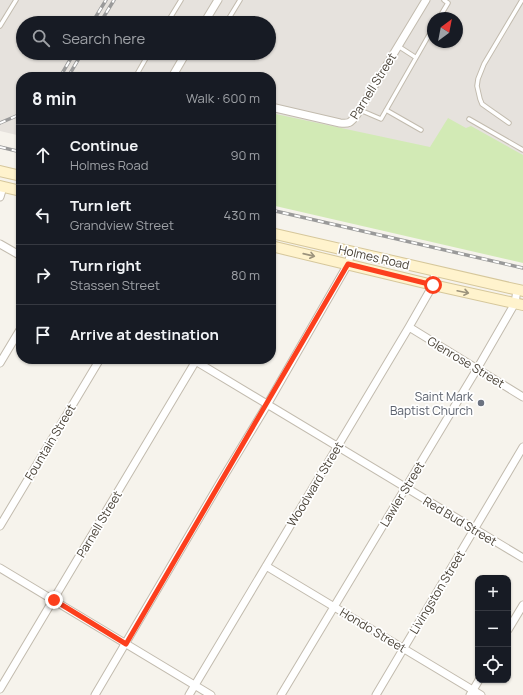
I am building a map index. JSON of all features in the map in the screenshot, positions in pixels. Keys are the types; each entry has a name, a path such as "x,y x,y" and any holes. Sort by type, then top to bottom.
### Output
{"main road":[{"path":"0,171 16,175"},
{"path":"2,186 16,190"},
{"name":"Holmes Road","path":"276,234 520,291"},
{"name":"Holmes Road","path":"276,247 519,304"}],"street":[{"path":"208,16 218,0"},
{"name":"Parnell Street","path":"276,108 340,123 347,124 352,121 426,0"},
{"path":"175,72 182,60"},
{"path":"0,197 2,186"},
{"path":"0,244 16,253"},
{"path":"95,695 348,264 351,252"},
{"name":"Woodward Street","path":"189,695 409,327 433,285 435,271"},
{"name":"Lawler Street","path":"281,695 477,369 519,304 520,291"},
{"name":"Glenrose Street","path":"409,327 523,397"},
{"path":"0,363 16,336"},
{"name":"Fountain Street","path":"0,526 97,364"},
{"name":"Parnell Street","path":"0,689 193,364"},
{"name":"Red Bud Street","path":"202,364 523,558"},
{"name":"Livingston Street","path":"376,695 523,447"},
{"name":"Hondo Street","path":"266,566 403,648 471,693 481,695"},
{"path":"0,568 211,695"},
{"path":"511,625 523,605"},
{"path":"471,693 477,683"}],"lane":[{"path":"0,26 16,0"},
{"path":"172,16 181,0"},
{"path":"230,16 240,0"},
{"path":"443,12 448,3 444,0"},
{"path":"509,123 482,104 477,86 484,64 522,0"},
{"path":"360,110 381,119 427,38"},
{"path":"398,46 415,57"},
{"path":"138,72 145,60"},
{"path":"386,110 421,130"},
{"path":"469,119 523,150"}],"shaded area":[{"path":"0,0 523,0 523,252 276,195 276,72 16,72 16,135 0,131"}],"green space":[{"path":"276,114 430,147 448,118 466,128 471,126 523,155 523,263 276,206"}],"railway":[{"path":"96,16 106,0"},
{"path":"104,16 114,0"},
{"path":"63,72 70,60"},
{"path":"71,72 78,60"},
{"path":"0,123 16,116"},
{"path":"0,147 16,151"},
{"path":"276,211 523,268"}],"place":[{"name":"Saint Mark Baptist Church","path":"481,403"}],"route":[{"path":"54,600 126,644 348,264 433,285"}]}
